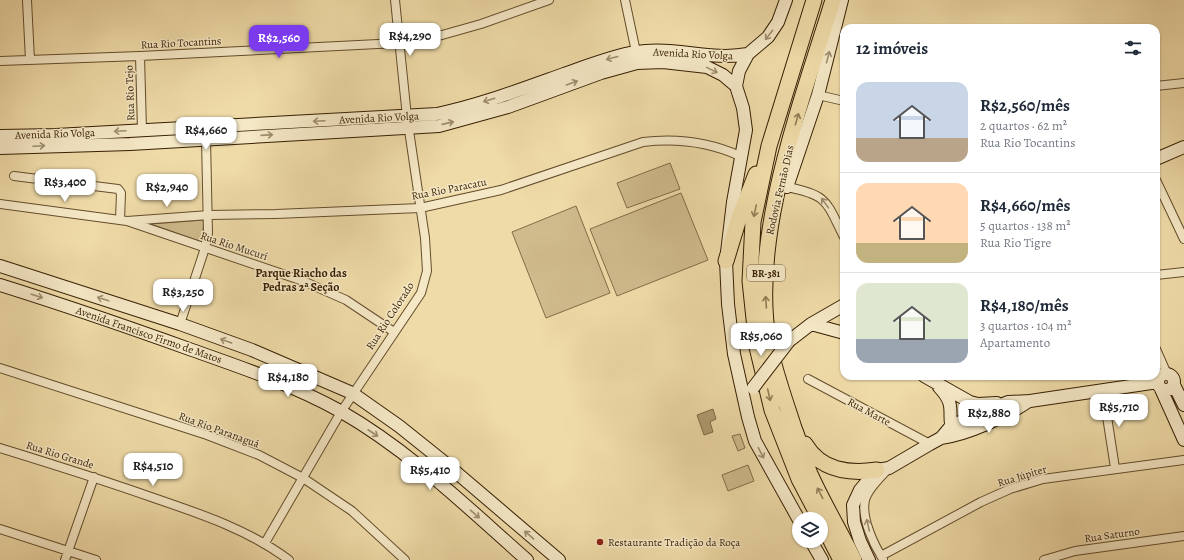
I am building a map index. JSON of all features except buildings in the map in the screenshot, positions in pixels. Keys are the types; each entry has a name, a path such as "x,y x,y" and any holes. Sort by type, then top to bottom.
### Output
{"highway":[{"name":"Rodovia Fernão Dias","path":"814,0 769,146 753,222 750,281 757,347 772,410 799,479 816,512"},
{"name":"Rodovia Fernão Dias","path":"833,0 785,162 769,237 765,289 769,343 776,377 810,474 854,560"},
{"path":"726,261 740,214 761,161 769,146"},
{"path":"769,237 787,187"},
{"path":"776,377 780,381 803,441 815,458 834,469 860,472 883,469"},
{"name":"Rodovia Fernão Dias","path":"828,535 841,560"},
{"path":"844,540 858,560"}],"street":[{"path":"27,0 30,60"},
{"name":"Rua Rio Colorado","path":"265,543 352,393 421,293 427,271 425,238 398,43 395,0"},
{"name":"Rua Rio Tocantins","path":"0,61 140,56 398,43 442,35 482,24 549,0"},
{"path":"625,0 636,52"},
{"path":"786,0 778,22 768,37 748,54 739,71 736,86 743,108 746,130 740,156 726,261 728,304 734,354 748,417 755,441 795,512"},
{"path":"840,230 828,205 821,197 811,192 787,187 818,95 842,0"},
{"name":"Avenida Rio Volga","path":"0,148 206,139 409,123 504,96 597,62 636,52 663,50 730,58 748,54"},
{"name":"Rua Rio Tejo","path":"140,56 142,130"},
{"name":"Avenida Rio Volga","path":"0,136 142,130 409,123 439,126 508,107 601,73 637,63 687,63 707,67 722,75 736,86"},
{"path":"1160,86 1184,83"},
{"path":"818,95 840,100"},
{"path":"180,324 205,248 209,215 206,139"},
{"name":"Rua Rio Paracatu","path":"123,221 209,215 276,214 420,208 501,190 642,142 666,139 692,142 726,150 740,156"},
{"path":"1160,157 1184,147"},
{"path":"0,204 123,221 121,193 118,189 14,176"},
{"path":"1160,188 1184,239"},
{"name":"Rua Rio Mucurí","path":"123,221 303,281 346,300 394,332"},
{"name":"Avenida Francisco Firmo de Matos","path":"0,266 180,324 252,350 352,393 399,426 444,462 560,560"},
{"path":"1160,275 1184,272"},
{"name":"Avenida Francisco Firmo de Matos","path":"0,284 89,313 243,368 288,385 341,412 390,443 430,475 527,560"},
{"path":"748,417 749,396 752,388 789,341 811,324 840,307"},
{"path":"811,324 840,332"},
{"path":"243,368 241,360 244,355 252,350"},
{"path":"1160,360 1184,440"},
{"name":"Rua Rio Paranaguá","path":"0,368 207,435 258,455 302,478 352,511 405,560"},
{"name":"Rua Marte","path":"808,379 930,444"},
{"path":"930,380 945,393 950,402 953,431"},
{"path":"931,380 970,402 990,404 1030,401 1167,380"},
{"path":"1167,380 1184,405"},
{"path":"1103,391 1115,468"},
{"path":"953,431 1013,411 1030,401"},
{"path":"878,559 860,541 854,522 853,505 860,490 883,469 1008,402"},
{"name":"Rua Rio Grande","path":"0,448 94,477 204,515 265,543 289,560"},
{"name":"Rua Júpiter","path":"878,559 981,502 1010,489 1043,478 1184,460"},
{"path":"430,475 444,462"},
{"path":"65,560 94,477"},
{"path":"0,529 96,560"},
{"name":"Rua Saturno","path":"1044,560 1075,551 1184,536"},
{"path":"815,548 822,559"}],"shaded area":[{"path":"670,163 680,189 627,208 617,183"},
{"path":"681,193 708,260 617,296 590,229"},
{"path":"576,206 610,293 546,318 512,232"},
{"path":"204,220 202,242 151,224"},
{"path":"713,409 716,419 710,422 713,432 704,435 697,415"},
{"path":"740,434 745,448 738,451 732,436"},
{"path":"748,465 754,481 728,491 722,475"}],"place":[{"name":"Restaurante Tradição da Roça","path":"600,542"}],"district":[{"name":"Parque Riacho das Pedras 2ª Seção","path":"301,280"}]}
